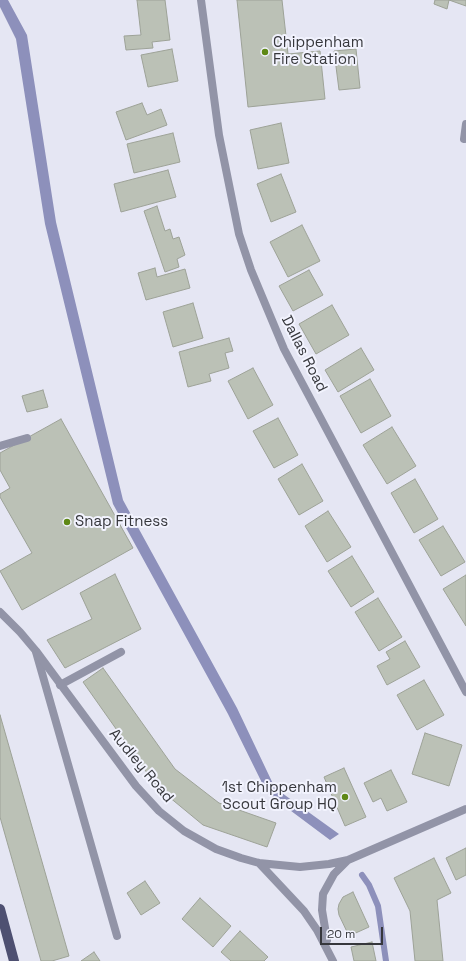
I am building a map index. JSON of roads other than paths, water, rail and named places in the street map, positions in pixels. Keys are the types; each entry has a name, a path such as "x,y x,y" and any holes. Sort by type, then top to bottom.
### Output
{"main road":[{"path":"0,909 14,961"}],"street":[{"name":"Dallas Road","path":"201,0 219,135 239,234 251,270 284,349 466,692"},
{"path":"464,139 466,124"},
{"path":"0,446 27,438"},
{"name":"Audley Road","path":"0,612 36,651 115,760 158,811 184,831 216,848 241,858 259,863 300,867 329,864 348,860 466,809"},
{"path":"36,651 117,936"},
{"path":"60,685 121,652"},
{"path":"332,959 324,932 323,894 329,881 338,869 348,860"},
{"path":"259,863 304,911 317,930 332,959"}],"water":[{"path":"0,0 8,0 27,35 56,222 123,500 237,708 275,788 339,834 330,840 267,793 228,714 113,504 45,224 16,39 0,7"}],"waterway":[{"path":"362,875 369,885 378,906 386,961"}],"place":[{"name":"Chippenham Fire Station","path":"265,52"},
{"name":"Snap Fitness","path":"67,522"},
{"name":"1st Chippenham Scout Group HQ","path":"345,797"}]}
